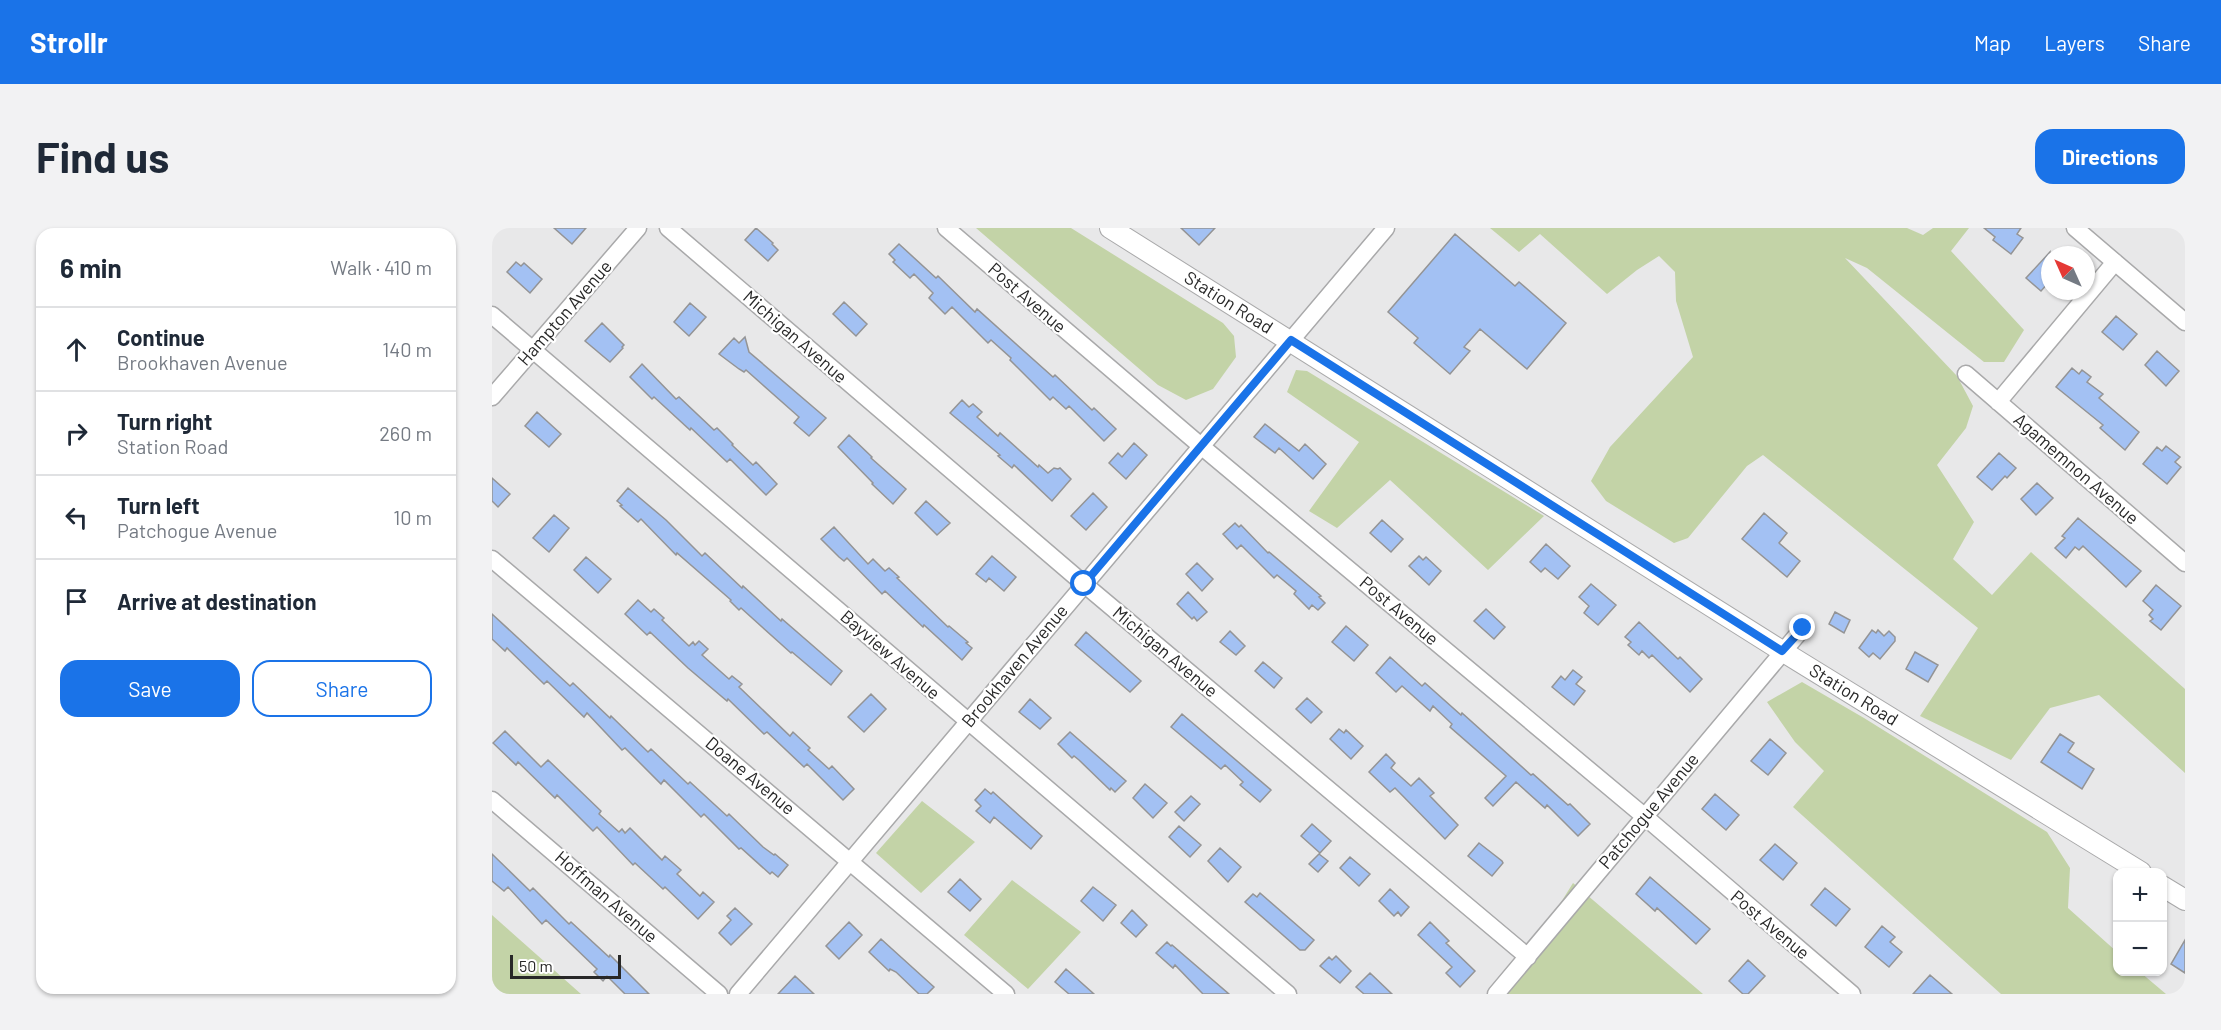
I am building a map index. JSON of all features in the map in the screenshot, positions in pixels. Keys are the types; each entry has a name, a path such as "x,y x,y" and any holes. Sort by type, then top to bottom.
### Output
{"main road":[{"name":"Station Road","path":"1110,228 1782,651 2133,868"},
{"path":"2167,889 2185,900"}],"street":[{"name":"Hampton Avenue","path":"492,397 638,228"},
{"name":"Michigan Avenue","path":"668,228 1084,584 1528,957"},
{"name":"Post Avenue","path":"946,228 1201,446 1644,816 1852,994"},
{"name":"Brookhaven Avenue","path":"738,994 1386,228"},
{"path":"2075,228 2185,322"},
{"path":"1998,402 2115,262"},
{"name":"Bayview Avenue","path":"492,315 1288,994"},
{"name":"Agamemnon Avenue","path":"1966,374 2185,563"},
{"name":"Doane Avenue","path":"492,559 1006,994"},
{"name":"Patchogue Avenue","path":"1496,994 1803,628"},
{"name":"Hoffman Avenue","path":"492,800 719,994"}],"green space":[{"path":"976,228 1071,228 1223,323 1234,336 1236,357 1213,389 1186,400 1158,385"},
{"path":"1490,228 1907,228 1923,235 1933,228 1969,228 1951,251 2024,330 2004,362 1984,362 1867,268 1845,258 1957,376 1973,406 1966,428 1937,465 1974,522 1953,559 1992,595 2031,552 2185,689 2185,773 2099,695 2050,708 2011,760 1920,716 1978,628 1763,455 1747,466 1688,538 1674,543 1606,501 1591,481 1610,447 1693,357 1676,301 1675,272 1659,256 1607,294 1540,234 1519,252"},
{"path":"1296,370 1307,371 1544,516 1488,570 1390,480 1337,528 1309,511 1359,442 1287,392"},
{"path":"1802,682 2047,832 2070,868 2068,908 2113,948 2113,976 2145,976 2166,994 2001,994 1793,807 1824,771 1795,742 1767,702"},
{"path":"922,801 975,842 921,893 876,853"},
{"path":"1012,880 1081,932 1028,989 964,935"},
{"path":"1573,883 1703,994 1504,994"},
{"path":"492,915 581,994 492,994"}],"building":[{"path":"554,228 586,228 572,244"},
{"path":"756,228 778,250 768,261 745,240"},
{"path":"1181,228 1215,228 1199,245"},
{"path":"1984,228 2021,228 2017,234 2023,238 2011,254 1993,240 1995,237"},
{"path":"1455,234 1515,286 1519,282 1566,323 1527,369 1480,329 1464,347 1470,351 1450,374 1414,343 1418,338 1388,312"},
{"path":"899,244 936,278 938,276 975,312 977,309 1053,377 1055,375 1116,429 1104,441 1069,406 1066,409 1053,397 1050,400 1010,360 1011,358 991,340 988,343 952,307 945,314 929,298 933,293 914,274 910,278 893,262 895,260 889,254"},
{"path":"516,262 521,266 524,263 542,279 530,293 507,272"},
{"path":"2041,262 2041,291 2026,278"},
{"path":"844,302 867,324 856,336 833,314"},
{"path":"690,303 706,317 689,336 674,322"},
{"path":"2116,316 2137,334 2123,350 2102,332"},
{"path":"602,323 624,345 610,362 585,341"},
{"path":"745,337 749,352 826,418 809,436 794,423 799,417 746,370 744,372 719,354 734,338 739,343"},
{"path":"2157,351 2179,371 2166,386 2145,365"},
{"path":"642,364 676,399 679,397 714,430 717,428 753,465 756,462 777,484 766,495 730,459 727,462 691,428 690,430 654,397 652,399 630,377"},
{"path":"2072,368 2079,374 2082,370 2091,377 2087,382 2103,394 2099,398 2139,432 2125,450 2100,428 2103,425 2056,387"},
{"path":"962,400 969,407 973,404 982,412 977,417 998,436 1000,433 1038,467 1039,465 1048,473 1054,468 1060,468 1071,479 1052,501 1014,465 1012,468 950,413"},
{"path":"537,412 561,434 549,447 525,426"},
{"path":"1265,424 1299,451 1305,444 1326,464 1313,479 1279,448 1275,453 1254,437"},
{"path":"849,435 906,489 893,504 838,447"},
{"path":"1134,443 1147,455 1126,479 1109,463 1118,453 1122,457"},
{"path":"2166,446 2180,457 2175,462 2181,467 2167,484 2143,464 2157,447 2162,451"},
{"path":"1999,453 2016,468 1992,490 1977,477"},
{"path":"492,478 510,494 498,507 492,501"},
{"path":"2037,483 2053,498 2036,515 2021,499"},
{"path":"628,488 666,520 702,556 705,553 742,588 743,586 781,621 782,619 842,671 831,685 741,608 739,610 731,600 677,553 676,555 641,519 638,522 620,506 622,505 617,501"},
{"path":"1093,493 1107,507 1086,530 1071,516"},
{"path":"926,501 950,523 937,535 915,513"},
{"path":"1764,513 1787,533 1779,543 1800,561 1787,577 1742,539"},
{"path":"554,515 569,528 549,552 533,538"},
{"path":"2078,518 2141,571 2126,587 2083,546 2079,550 2075,547 2066,558 2055,548 2065,538 2062,536"},
{"path":"1382,520 1403,539 1391,552 1370,533"},
{"path":"1235,523 1239,527 1241,525 1268,553 1321,596 1319,597 1325,603 1318,610 1312,605 1309,609 1294,594 1296,591 1277,575 1274,578 1241,545 1237,549 1223,534"},
{"path":"834,527 868,564 873,559 885,571 889,568 948,627 968,642 966,643 972,648 962,660 885,591 882,594 847,558 844,561 821,539"},
{"path":"1546,544 1570,566 1558,579 1545,568 1541,572 1530,562"},
{"path":"992,556 1016,577 1004,591 989,578 986,582 976,574"},
{"path":"1419,556 1423,560 1426,557 1441,571 1429,585 1409,566"},
{"path":"586,557 611,579 598,593 574,570"},
{"path":"1197,563 1213,579 1202,591 1186,574"},
{"path":"1591,584 1616,605 1598,625 1584,613 1589,606 1579,597"},
{"path":"2156,585 2181,606 2161,630 2150,621 2153,619 2149,615 2153,610 2143,601"},
{"path":"1188,592 1207,612 1197,621 1177,604"},
{"path":"638,600 651,612 654,609 664,618 662,620 689,646 699,641 708,649 702,655 729,679 732,676 742,684 739,687 790,736 793,732 810,748 808,750 829,769 832,766 854,789 843,800 807,764 804,767 767,732 764,734 728,699 727,701 688,668 650,632 647,635 625,614"},
{"path":"1486,609 1505,627 1494,639 1474,621"},
{"path":"1835,612 1850,620 1844,633 1829,624"},
{"path":"492,614 570,686 573,683 648,752 651,749 688,784 690,782 727,816 729,814 763,847 788,865 778,877 772,872 770,874 741,848 739,849 704,814 701,817 664,780 661,784 625,748 622,750 587,713 584,717 547,681 544,684 507,648 505,651 492,639"},
{"path":"1639,622 1702,679 1690,692 1652,655 1649,658 1642,651 1639,655 1628,645 1631,642 1625,637"},
{"path":"1346,626 1368,645 1354,661 1332,642"},
{"path":"1872,630 1876,633 1878,630 1884,636 1889,631 1895,637 1895,641 1880,659 1873,653 1869,657 1859,648"},
{"path":"1230,631 1245,646 1236,655 1220,642"},
{"path":"1086,632 1141,681 1130,692 1075,645"},
{"path":"1915,652 1938,665 1928,682 1906,669"},
{"path":"1390,657 1422,686 1425,683 1461,715 1462,713 1531,775 1533,774 1568,805 1570,804 1590,824 1578,836 1547,805 1545,808 1516,782 1493,806 1485,798 1506,776 1450,727 1452,724 1433,706 1430,711 1402,686 1396,692 1376,673"},
{"path":"1263,662 1282,678 1274,688 1255,671"},
{"path":"1573,670 1582,677 1576,684 1585,691 1574,705 1552,687 1561,676 1565,680"},
{"path":"871,694 886,709 864,732 848,717"},
{"path":"1307,698 1322,712 1311,723 1296,709"},
{"path":"1030,699 1051,718 1040,729 1019,712"},
{"path":"1182,714 1271,790 1260,802 1240,785 1243,782 1225,765 1221,769 1171,727"},
{"path":"1339,729 1344,733 1346,730 1363,746 1351,759 1330,739"},
{"path":"505,731 541,767 548,760 601,811 599,814 619,832 622,829 625,833 630,828 662,860 665,856 681,870 677,874 700,896 703,892 714,902 698,919 665,887 663,889 635,863 633,865 597,827 593,831 557,795 555,798 518,762 516,765 493,743"},
{"path":"1070,732 1126,781 1115,792 1058,744"},
{"path":"2060,734 2074,743 2068,752 2094,769 2082,789 2041,762"},
{"path":"1770,739 1786,753 1768,775 1751,761"},
{"path":"1386,754 1395,763 1391,768 1411,786 1419,778 1434,793 1430,796 1458,825 1445,839 1395,788 1390,792 1369,772"},
{"path":"1145,784 1167,803 1153,818 1133,798"},
{"path":"985,789 991,794 993,792 1042,836 1031,849 994,817 990,823 976,811 981,806 975,800"},
{"path":"1715,794 1739,815 1726,830 1702,809"},
{"path":"1191,796 1200,804 1184,821 1175,812"},
{"path":"1312,824 1331,841 1320,853 1301,836"},
{"path":"1179,826 1201,845 1190,857 1169,837"},
{"path":"1479,843 1503,863 1492,876 1468,856"},
{"path":"1775,844 1797,863 1783,880 1760,860"},
{"path":"1220,848 1241,867 1228,882 1208,861"},
{"path":"492,854 530,891 533,888 569,924 571,922 609,957 610,955 649,994 625,994 607,976 603,981 594,972 597,969 546,920 542,924 508,887 504,891 492,881"},
{"path":"1319,854 1328,861 1318,872 1309,864"},
{"path":"1350,857 1370,874 1359,886 1340,868"},
{"path":"1650,877 1710,929 1696,944 1657,908 1655,911 1636,894"},
{"path":"960,879 981,899 970,911 948,892"},
{"path":"1093,887 1116,905 1103,921 1081,901"},
{"path":"1825,888 1850,909 1836,926 1811,905"},
{"path":"1390,889 1409,907 1401,916 1398,912 1394,916 1379,901"},
{"path":"1260,893 1314,940 1305,950 1300,950 1245,902 1253,894 1257,897"},
{"path":"735,908 752,924 731,945 719,933 731,920 727,916"},
{"path":"1132,910 1147,925 1136,937 1121,923"},
{"path":"849,922 862,935 839,959 826,946"},
{"path":"1430,922 1449,941 1446,943 1475,971 1460,987 1446,973 1452,967 1418,935"},
{"path":"1882,926 1895,937 1890,942 1902,952 1889,967 1865,947"},
{"path":"881,939 934,987 927,994 919,994 896,972 890,969 889,971 869,952"},
{"path":"2185,940 2185,973 2171,964"},
{"path":"1167,942 1229,994 1203,994 1175,965 1173,968 1156,953"},
{"path":"1336,956 1351,971 1340,983 1320,966 1329,957 1332,960"},
{"path":"1748,960 1765,976 1748,994 1743,994 1729,981"},
{"path":"1066,969 1094,994 1069,994 1055,982"},
{"path":"1370,973 1392,994 1364,994 1356,987"},
{"path":"1930,975 1952,994 1913,994"},
{"path":"795,976 814,994 778,994"}],"route":[{"path":"1084,584 1291,340 1782,651 1803,628"}]}
